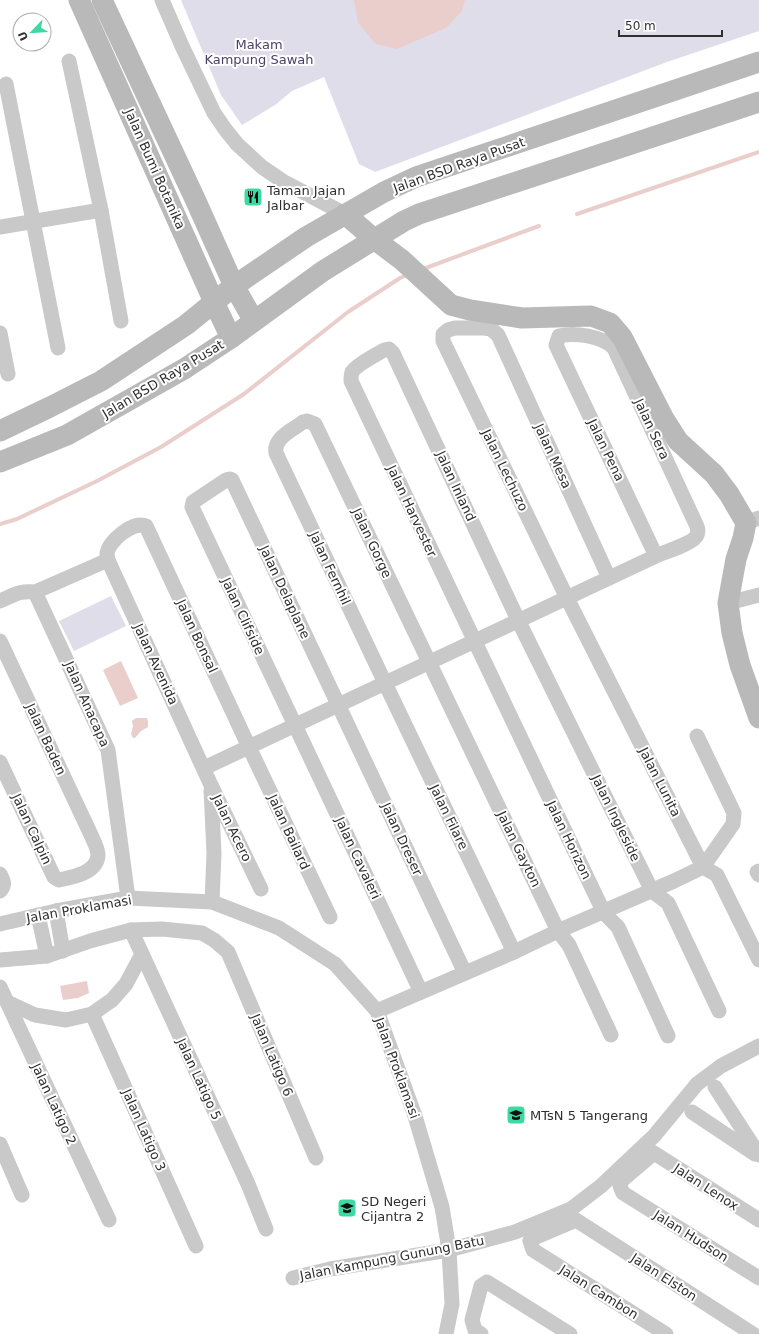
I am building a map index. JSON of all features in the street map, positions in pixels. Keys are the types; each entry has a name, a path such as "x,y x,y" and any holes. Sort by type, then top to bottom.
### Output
{"main road":[{"name":"Jalan Bumi Botanika","path":"79,0 231,338"},
{"name":"Jalan Bumi Botanika","path":"102,0 234,286 254,321"},
{"name":"Jalan BSD Raya Pusat","path":"0,431 101,381 186,326 234,286 273,258 344,214 384,192 416,177 759,62"},
{"name":"Jalan BSD Raya Pusat","path":"0,462 67,435 184,369 231,338 323,271 404,221 419,214 759,102"},
{"path":"344,214 402,260 451,305 470,310 522,318 591,316 610,323 622,337 664,419 678,441 714,474 729,494 753,521 743,538 736,558 728,603 732,632 740,665 759,718"}],"street":[{"path":"162,0 182,46 214,112 233,139 262,167 284,182 344,214"},
{"path":"69,62 102,210 120,321"},
{"path":"6,84 58,348"},
{"path":"0,227 102,210"},
{"name":"Jalan Mesa","path":"443,341 443,334 448,330 455,328 491,329 498,335 609,578"},
{"path":"0,333 8,374"},
{"name":"Jalan Sera","path":"556,345 559,336 593,336 608,342 618,355 698,529 697,536 692,540 656,556"},
{"name":"Jalan Lechuzo","path":"443,341 567,598"},
{"name":"Jalan Pena","path":"556,345 656,556"},
{"name":"Jalan Inland","path":"351,381 353,371 358,366 389,348 393,353 518,620"},
{"name":"Jalan Harvester","path":"351,381 474,641"},
{"name":"Jalan Gorge","path":"276,453 276,444 280,439 303,422 312,422 315,424 429,662"},
{"name":"Jalan Fernhil","path":"276,453 385,683"},
{"name":"Jalan Clifside","path":"232,480 226,480 221,483 193,502 192,507 295,725"},
{"name":"Jalan Delaplane","path":"232,480 338,704"},
{"name":"Jalan Bonsal","path":"108,560 108,549 120,536 128,529 137,525 142,524 146,526 249,747"},
{"path":"204,768 656,556"},
{"path":"0,601 18,592 35,592 108,560"},
{"name":"Jalan Avenida","path":"108,560 204,768"},
{"name":"Jalan Anacapa","path":"35,592 108,750 128,898"},
{"path":"728,603 759,595"},
{"name":"Jalan Lunita","path":"567,598 703,867 718,875 759,960"},
{"name":"Jalan Ingleside","path":"518,620 652,891 668,903 719,1011"},
{"name":"Jalan Baden","path":"0,641 92,837 98,854 95,865 84,873 61,879 56,879 53,874"},
{"name":"Jalan Horizon","path":"474,641 604,912 618,927 668,1036"},
{"name":"Jalan Gayton","path":"429,662 558,931 569,945 611,1035"},
{"name":"Jalan Filare","path":"385,683 514,952"},
{"name":"Jalan Dreser","path":"338,704 465,973"},
{"name":"Jalan Cavaleri","path":"295,725 421,992"},
{"path":"377,1012 558,931 652,891 703,867 733,824 734,813 697,736"},
{"name":"Jalan Bailard","path":"249,747 330,918"},
{"name":"Jalan Calpin","path":"0,762 53,874"},
{"name":"Jalan Acero","path":"204,768 261,889"},
{"path":"210,782 214,854 212,902"},
{"path":"759,871 757,872 759,875"},
{"name":"Jalan Proklamasi","path":"0,924 56,911 128,898 212,902 279,928 335,964 377,1012 415,1116 442,1207 449,1250 452,1304 446,1334"},
{"path":"56,911 63,951"},
{"path":"38,915 48,956"},
{"name":"Jalan Latigo 6","path":"130,930 162,929 202,933 214,940 228,952 316,1158"},
{"path":"0,960 48,956 90,940 130,930"},
{"name":"Jalan Latigo 5","path":"130,930 248,1184 266,1229"},
{"path":"7,1002 35,1015 66,1020 92,1014 112,1000 126,984 142,954"},
{"name":"Jalan Latigo 2","path":"0,987 109,1220"},
{"name":"Jalan Latigo 3","path":"92,1014 196,1246"},
{"name":"Jalan Kampung Gunung Batu","path":"293,1278 330,1269 449,1250 516,1232 571,1209 602,1186 654,1136 697,1084 721,1066 759,1046"},
{"path":"715,1087 759,1156"},
{"path":"692,1112 759,1156"},
{"path":"0,1144 22,1195"},
{"name":"Jalan Lenox","path":"623,1193 620,1186 621,1181 654,1153 759,1220"},
{"name":"Jalan Hudson","path":"623,1193 759,1278"},
{"name":"Jalan Cambon","path":"576,1220 533,1238 530,1241 533,1250 666,1334"},
{"name":"Jalan Elston","path":"576,1220 753,1334"},
{"path":"478,1332 472,1320 481,1286 488,1282 570,1334"}],"green space":[{"name":"Makam Kampung Sawah","path":"181,0 759,0 759,31 667,62 375,172 359,164 324,77 292,91 275,105 242,125 221,95"},
{"path":"111,596 126,626 74,651 59,621"}],"shaded area":[{"path":"354,0 465,0 462,11 446,28 397,49 376,44 358,23"},
{"path":"121,661 138,698 120,706 103,670"},
{"path":"136,718 147,718 148,727 133,738 131,734 133,726 132,721"},
{"path":"87,981 89,993 78,998 63,1000 60,986"}],"waterway":[{"path":"577,214 759,152"},
{"path":"423,269 539,226"},
{"path":"0,524 17,519 97,481 161,447 244,394 348,312 400,278 409,274"}],"place":[{"name":"Taman Jajan Jalbar","path":"253,197"},
{"name":"MTsN 5 Tangerang","path":"516,1115"},
{"name":"SD Negeri Cijantra 2","path":"347,1208"}]}
